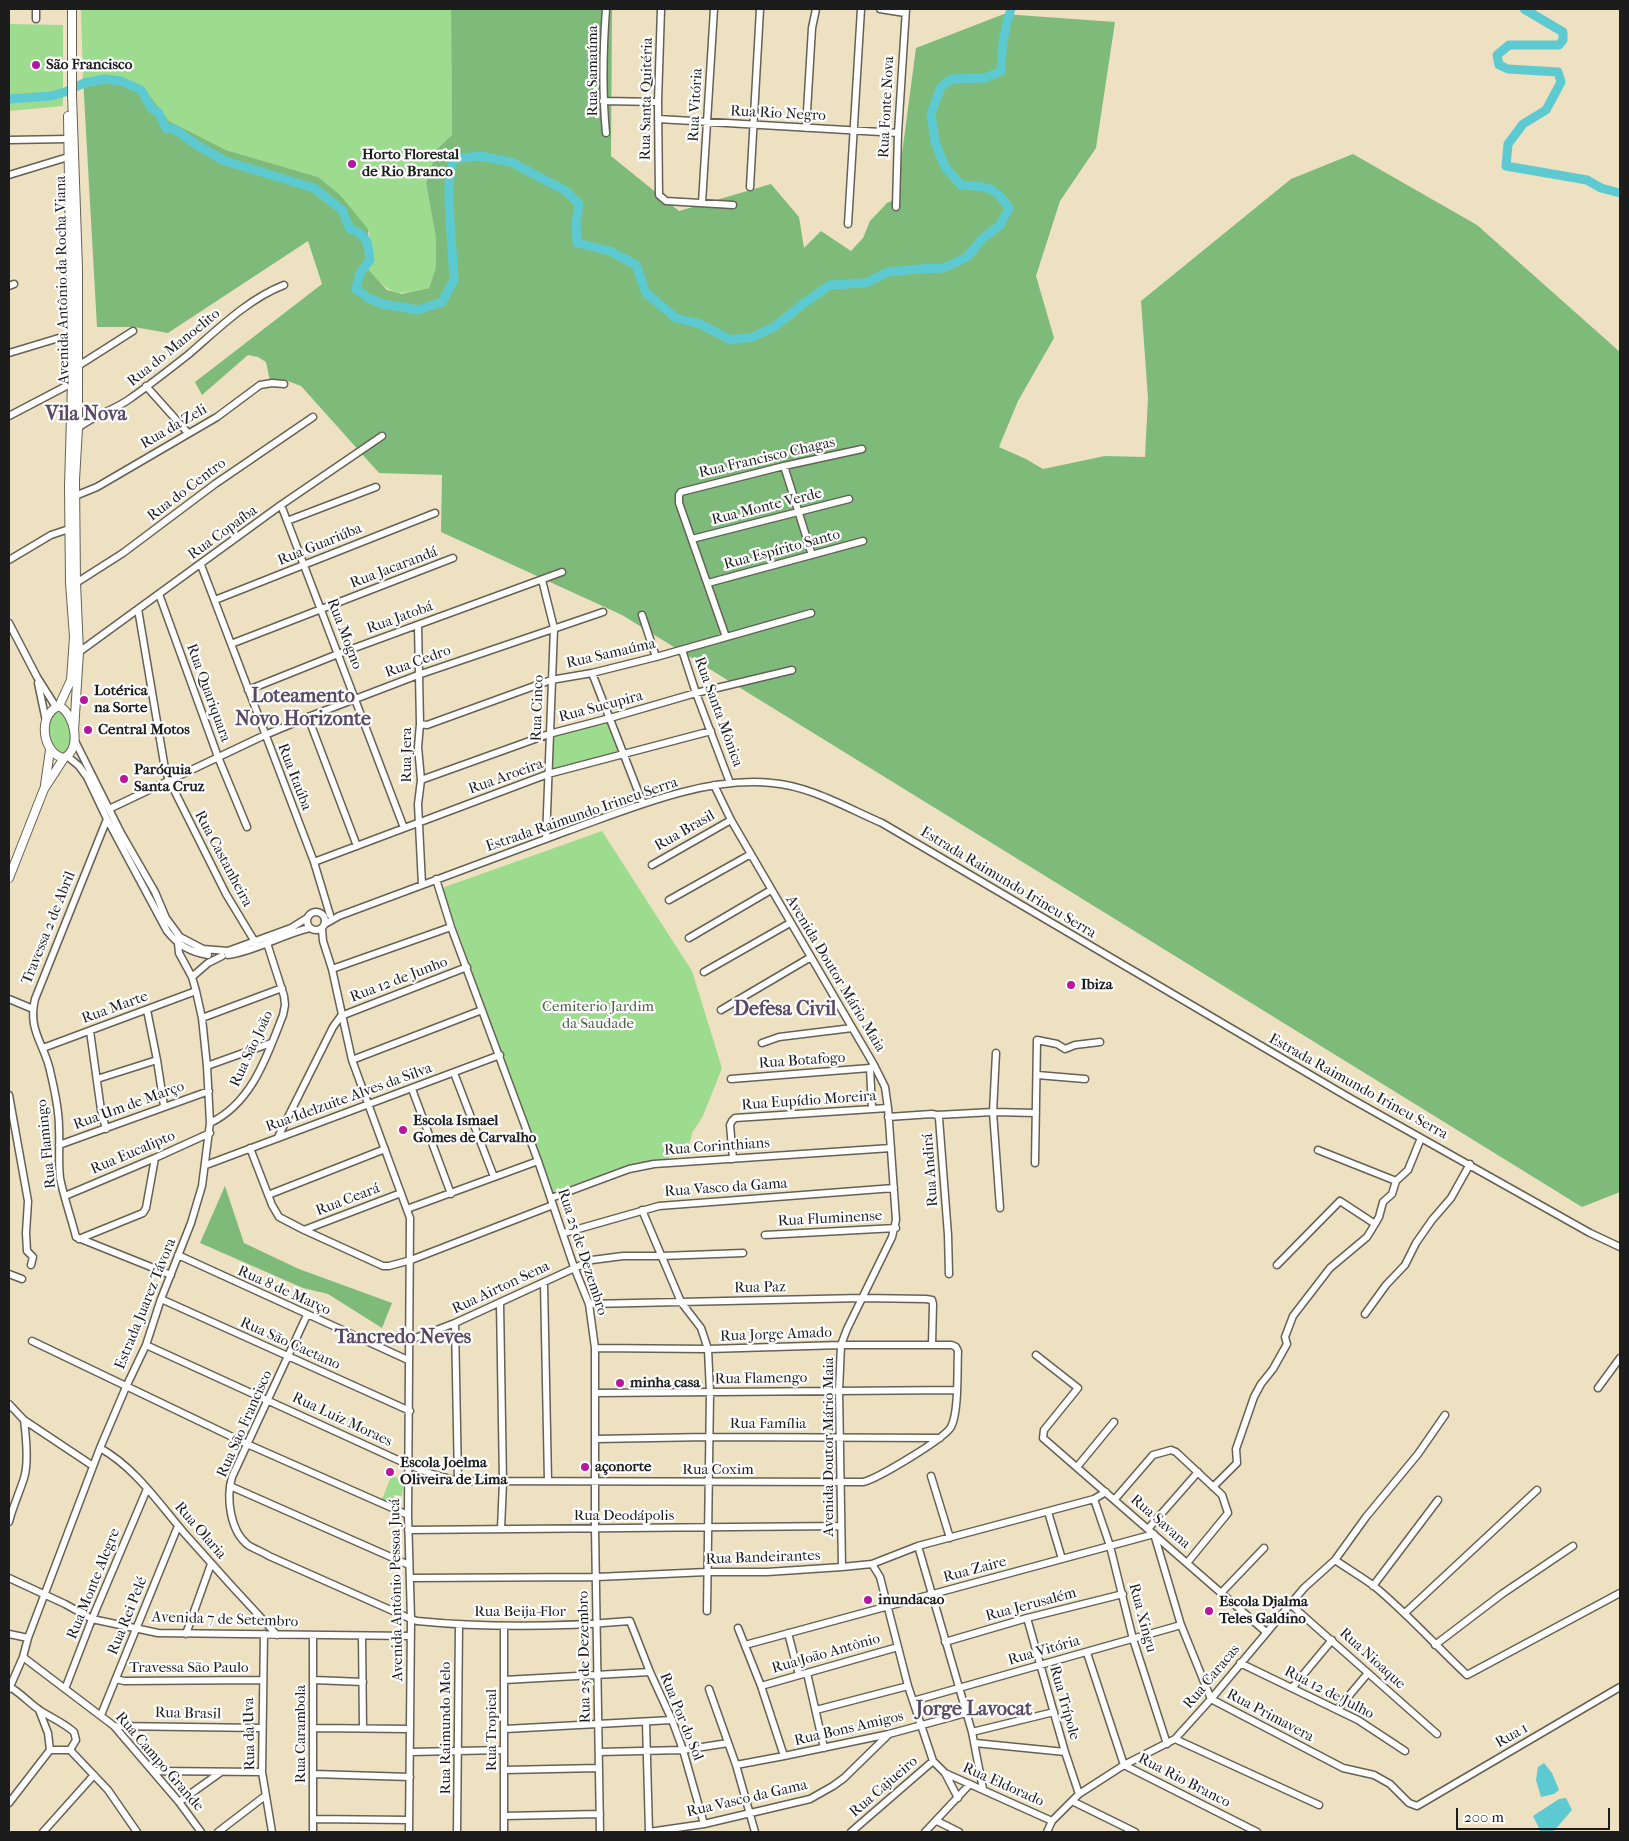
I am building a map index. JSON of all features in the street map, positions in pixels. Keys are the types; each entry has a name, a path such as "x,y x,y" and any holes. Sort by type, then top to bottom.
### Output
{"main road":[{"name":"Avenida Antônio da Rocha Viana","path":"67,9 78,269 78,428 75,496 79,652 74,740"},
{"name":"Avenida Antônio da Rocha Viana","path":"69,53 72,9"},
{"name":"Avenida Antônio da Rocha Viana","path":"46,721 48,715 57,706 71,680 74,637 71,612 69,530 72,382 68,157 70,95"},
{"path":"57,706 68,714 74,731"},
{"path":"9,878 44,789 50,750 46,737 46,721"},
{"path":"44,789 72,751 74,740"},
{"path":"50,750 55,755 66,757"}],"street":[{"path":"36,9 36,20"},
{"name":"Rua Samaúma","path":"606,9 603,101 606,133"},
{"name":"Rua Santa Quitéria","path":"661,9 658,102 659,195 666,200 702,203"},
{"name":"Rua Vitória","path":"702,203 714,9"},
{"path":"750,187 760,9"},
{"path":"806,128 812,28 816,9"},
{"path":"848,224 861,9"},
{"path":"880,9 906,11"},
{"name":"Rua Fonte Nova","path":"896,208 898,133 906,11"},
{"path":"603,101 658,102"},
{"name":"Rua Rio Negro","path":"658,120 898,133"},
{"path":"9,140 68,139"},
{"path":"9,175 68,157"},
{"path":"702,203 733,205"},
{"name":"Rua do Manoelito","path":"78,428 129,400 251,303 273,289 284,285"},
{"path":"78,366 133,331"},
{"path":"9,353 72,334"},
{"path":"9,416 72,382"},
{"name":"Rua da Zeli","path":"75,496 97,487 217,417 260,385 284,384"},
{"path":"146,386 188,433"},
{"name":"Rua do Centro","path":"76,583 122,553 230,473 313,417"},
{"name":"Rua Copaíba","path":"79,652 281,505 382,436"},
{"name":"Rua Francisco Chagas","path":"692,540 679,503 681,492 862,449"},
{"path":"784,466 812,555"},
{"path":"287,521 376,487"},
{"name":"Rua Monte Verde","path":"692,540 849,499"},
{"name":"Rua Mogno","path":"281,505 404,828"},
{"name":"Rua Guariúba","path":"215,600 435,513"},
{"path":"9,560 46,537 59,531 69,530"},
{"path":"692,540 726,637"},
{"name":"Rua Espírito Santo","path":"708,583 863,541"},
{"name":"Rua Jacarandá","path":"231,644 453,558"},
{"name":"Rua Itaúba","path":"201,565 314,862 326,915"},
{"name":"Rua Jatobá","path":"248,690 338,654 562,572"},
{"name":"Rua Cinco","path":"542,580 554,628 546,839"},
{"name":"Rua Quariquara","path":"159,594 218,757 247,827"},
{"name":"Rua Castanheira","path":"138,609 165,769 226,894 254,942"},
{"name":"Rua Cedro","path":"109,809 265,735 355,699 418,675 604,612"},
{"name":"Rua Samaúma","path":"420,724 427,725 551,680 592,673 656,657 811,613"},
{"path":"642,615 656,657"},
{"name":"Rua Jera","path":"418,625 420,724 418,747 421,780 418,804 422,885"},
{"path":"10,627 37,677 57,706"},
{"name":"Rua Santa Mônica","path":"682,650 730,783"},
{"name":"Rua Sucupira","path":"421,780 549,734 696,693 792,670"},
{"path":"592,673 643,804"},
{"path":"37,677 46,721"},
{"path":"308,718 357,846"},
{"name":"Rua Aroeira","path":"314,862 548,774 711,731"},
{"path":"66,757 83,770 167,931 178,943 194,951 222,956 241,953 292,932 323,927 326,915 312,912 307,918 291,928 223,952 208,951 180,937 171,927 151,884 126,843 74,740"},
{"name":"Estrada Raimundo Irineu Serra","path":"323,927 339,916 643,804 714,785 730,783 772,783 795,787 820,796 882,824 1242,1036 1590,1233 1620,1247"},
{"name":"Avenida Doutor Mário Maia","path":"714,785 731,820 885,1087 896,1228 841,1345 839,1391 842,1567"},
{"name":"Travessa 2 de Abril","path":"43,1048 34,1032 32,1009 107,819"},
{"name":"Rua Brasil","path":"652,865 731,820"},
{"path":"669,900 751,854"},
{"name":"Rua 25 de Dezembro","path":"436,879 451,927 500,1055 574,1267 589,1304 595,1348 596,1393 595,1528 600,1832"},
{"path":"144,889 151,884"},
{"path":"689,938 771,890"},
{"name":"Estrada Raimundo Irineu Serra","path":"326,915 339,916"},
{"path":"307,918 311,929"},
{"path":"704,972 790,923"},
{"name":"Avenida Antônio Pessoa Jucá","path":"323,927 323,942 332,969 352,1060 410,1218 408,1530 411,1619 411,1752 409,1832"},
{"path":"332,969 451,927"},
{"name":"Avenida Antônio Pessoa Jucá","path":"311,929 323,942"},
{"name":"Estrada Juarez Távora","path":"9,1688 23,1656 28,1638 100,1448 146,1345 161,1299 196,1208 206,1165 210,1123 202,1018 192,977 179,953 178,943"},
{"name":"Rua São João","path":"210,1123 221,1118 240,1102 251,1088 285,1005 282,988 267,943"},
{"path":"192,977 203,967 222,956"},
{"path":"721,1010 811,956"},
{"name":"Rua 12 de Junho","path":"341,1016 467,967"},
{"path":"202,1018 282,988"},
{"name":"Rua Marte","path":"43,1048 196,992"},
{"path":"9,1000 32,1009"},
{"path":"147,1010 164,1106"},
{"path":"352,1060 482,1010"},
{"path":"278,1137 333,1027 341,1016"},
{"path":"762,1043 779,1037 852,1028"},
{"path":"90,1031 101,1110 106,1129"},
{"path":"1035,1162 1037,1040 1057,1044 1065,1049 1075,1044 1100,1042"},
{"path":"207,1066 271,1043"},
{"name":"Rua Flamingo","path":"43,1048 52,1076 59,1127 60,1178 78,1238"},
{"path":"996,1053 994,1112 1000,1208"},
{"name":"Rua Idelzuite Alves da Silva","path":"206,1165 500,1055"},
{"path":"97,1079 157,1060"},
{"path":"872,1067 872,1108"},
{"name":"Rua Botafogo","path":"731,1079 872,1067"},
{"path":"454,1073 494,1177"},
{"path":"1037,1075 1084,1079"},
{"path":"412,1089 451,1194"},
{"name":"Rua Um de Março","path":"59,1145 208,1091"},
{"path":"9,1095 28,1201 26,1233 27,1252 33,1257 31,1265"},
{"name":"Rua Eupídio Moreira","path":"733,1159 730,1125 735,1118 888,1108"},
{"path":"938,1115 994,1112 1036,1113"},
{"name":"Rua Andirá","path":"888,1117 938,1115 948,1235 949,1274"},
{"name":"Rua Eucalipto","path":"65,1196 210,1133"},
{"path":"1213,1487 1237,1463 1236,1449 1254,1397 1287,1344 1286,1337 1293,1316 1330,1268 1366,1237 1379,1217 1383,1202 1392,1194 1396,1181 1408,1170 1421,1138"},
{"name":"Rua Corinthians","path":"250,1148 275,1213 304,1230 383,1266 389,1266 411,1260 640,1166 672,1162 891,1148"},
{"path":"268,1195 386,1149"},
{"path":"1318,1150 1396,1181"},
{"path":"78,1238 143,1213 155,1158"},
{"path":"407,1210 538,1161"},
{"path":"1365,1314 1386,1285 1405,1265 1416,1243 1451,1198 1470,1164"},
{"name":"Rua Vasco da Gama","path":"564,1234 659,1206 894,1188"},
{"name":"Rua Ceará","path":"304,1230 401,1193"},
{"path":"1276,1266 1340,1201 1375,1224"},
{"path":"642,1210 681,1302 701,1328 708,1349 710,1392 707,1482 707,1611"},
{"name":"Rua Fluminense","path":"766,1235 896,1228"},
{"path":"78,1238 171,1275"},
{"name":"Rua Airton Sena","path":"410,1340 455,1323 592,1260 743,1253"},
{"name":"Rua 8 de Março","path":"178,1256 408,1360"},
{"path":"9,1274 22,1279"},
{"path":"544,1283 548,1482"},
{"name":"Rua Paz","path":"589,1304 862,1298 932,1300 932,1345"},
{"name":"Rua São Caetano","path":"161,1299 288,1358 410,1411"},
{"path":"500,1302 503,1482 501,1529"},
{"name":"Rua São Francisco","path":"307,1315 247,1444 230,1486 229,1496 235,1526 241,1538 249,1546 411,1619"},
{"path":"455,1323 458,1481"},
{"path":"32,1341 247,1444 408,1515"},
{"name":"Rua Luiz Moraes","path":"146,1345 432,1474 458,1481 596,1482"},
{"name":"Rua Jorge Amado","path":"595,1348 708,1349 841,1345 952,1345 958,1351 957,1390"},
{"name":"Rua Savana","path":"1036,1355 1078,1388 1044,1430 1043,1438 1266,1632"},
{"path":"1598,1388 1620,1358"},
{"path":"940,1438 948,1431 952,1423 957,1390"},
{"name":"Rua Flamengo","path":"596,1393 957,1390"},
{"path":"9,1404 24,1420 93,1466"},
{"name":"Rua Caracas","path":"1047,1832 1052,1821 1079,1794 1124,1765 1175,1739 1304,1588 1335,1560 1366,1517 1418,1454 1445,1415"},
{"path":"9,1522 13,1503 25,1471 26,1437 24,1420"},
{"path":"1077,1467 1114,1422"},
{"name":"Rua Família","path":"596,1439 708,1436 940,1438"},
{"name":"Rua Coxim","path":"596,1482 840,1483 869,1480 940,1438"},
{"name":"Rua Olaria","path":"100,1448 126,1466 276,1635"},
{"path":"1114,1499 1150,1457 1165,1450 1174,1450 1222,1495 1228,1514 1187,1562"},
{"path":"1148,1529 1198,1472"},
{"path":"931,1476 950,1538"},
{"path":"230,1486 409,1565"},
{"name":"Rua Monte Alegre","path":"65,1689 92,1619 147,1489"},
{"path":"1405,1613 1537,1490"},
{"name":"Rua Bandeirantes","path":"410,1578 597,1577 707,1572 766,1572 872,1564 918,1546 1094,1499 1106,1492"},
{"name":"Rua Xingu","path":"1094,1499 1110,1546 1134,1639 1167,1744"},
{"path":"1373,1586 1438,1500"},
{"path":"1048,1512 1062,1559"},
{"name":"Rua Rei Pelé","path":"101,1715 178,1526"},
{"name":"Rua Deodápolis","path":"408,1530 841,1526"},
{"name":"Rua Zaire","path":"745,1645 1154,1534"},
{"name":"Rua Primavera","path":"1154,1534 1181,1626 1211,1699 1343,1768 1374,1776 1390,1784 1409,1803 1417,1806"},
{"path":"918,1546 975,1743 983,1789"},
{"path":"1435,1645 1502,1594 1573,1546"},
{"path":"1221,1593 1264,1548"},
{"path":"1335,1560 1373,1586 1405,1613 1467,1675 1620,1593"},
{"path":"186,1634 211,1564"},
{"path":"872,1564 880,1577 908,1686 933,1761 945,1773 958,1798"},
{"name":"Avenida 7 de Setembro","path":"9,1578 92,1619 158,1633 411,1636"},
{"name":"Rua Jerusalém","path":"945,1642 1027,1618 1123,1594"},
{"name":"Rua Nioaque","path":"1290,1604 1436,1734"},
{"name":"Rua Trípole","path":"1027,1618 1065,1752 1079,1794"},
{"name":"Rua Beija-Flor","path":"411,1619 459,1625 504,1627 630,1621"},
{"name":"Rua Por do Sol","path":"630,1621 683,1750 704,1824"},
{"name":"Rua Raimundo Melo","path":"458,1832 459,1625"},
{"name":"Rua Vitória","path":"913,1701 1181,1626"},
{"name":"Rua Tropical","path":"504,1627 504,1832"},
{"path":"738,1628 761,1686 784,1756"},
{"path":"788,1633 816,1710 824,1748"},
{"path":"9,1634 28,1638"},
{"name":"Rua da Uva","path":"264,1634 262,1772 272,1832"},
{"name":"Rua Carambola","path":"313,1635 313,1832"},
{"path":"362,1636 363,1728"},
{"path":"1292,1688 1332,1640"},
{"name":"Rua João Antônio","path":"761,1686 898,1647"},
{"name":"Rua Rio Branco","path":"1087,1653 1124,1765 1257,1832"},
{"name":"Rua Campo Grande","path":"23,1656 114,1726 180,1802 201,1832"},
{"name":"Rua 12 de Julho","path":"1240,1663 1337,1710 1379,1733 1404,1751"},
{"path":"504,1680 650,1672"},
{"path":"1337,1710 1368,1672"},
{"name":"Travessa São Paulo","path":"116,1679 124,1681 262,1680"},
{"path":"314,1680 363,1682"},
{"path":"816,1710 908,1686"},
{"name":"Rua 1","path":"1417,1806 1620,1687"},
{"path":"9,1688 24,1696 39,1710 64,1723 74,1732 76,1740 70,1750"},
{"path":"709,1689 736,1765 755,1832"},
{"path":"9,1804 50,1750 48,1733 39,1710"},
{"path":"972,1732 1054,1712"},
{"name":"Rua Bons Amigos","path":"736,1765 889,1734 966,1713"},
{"path":"505,1729 672,1720"},
{"path":"646,1722 649,1832"},
{"name":"Rua Brasil","path":"114,1726 262,1728"},
{"path":"314,1728 410,1729"},
{"name":"Rua Vasco da Gama","path":"649,1832 704,1824 810,1799 844,1778 889,1734"},
{"path":"1175,1739 1319,1805"},
{"path":"599,1752 683,1750 728,1742"},
{"path":"975,1743 1065,1752"},
{"path":"50,1750 70,1750 123,1810 137,1832"},
{"path":"411,1752 504,1750"},
{"name":"Rua Cajueiro","path":"851,1832 933,1761"},
{"path":"505,1770 599,1768"},
{"path":"154,1771 262,1772"},
{"path":"180,1802 221,1772"},
{"name":"Rua Eldorado","path":"945,1773 1052,1821"},
{"path":"314,1774 410,1777"},
{"path":"43,1832 94,1775"},
{"path":"925,1832 970,1784"},
{"path":"218,1832 266,1796"},
{"path":"1072,1801 1135,1832"},
{"path":"504,1816 600,1814"},
{"path":"313,1819 409,1820"},
{"path":"936,1820 959,1832"}],"green space":[{"name":"Horto Florestal de Rio Branco","path":"81,9 451,9 452,135 437,149 426,183 436,238 436,267 429,288 401,293 395,292 384,286 377,279 369,270 373,258 368,229 318,177 226,150 169,121 143,87 121,78 83,78"},
{"path":"451,9 612,9 611,156 679,211 771,184 799,217 804,248 821,231 851,251 863,238 870,221 887,203 896,199 916,48 1004,14 1115,22 1096,148 1060,201 1036,276 1054,338 1018,401 999,447 1043,469 1105,456 1145,457 1148,398 1141,301 1291,179 1353,154 1477,225 1620,352 1620,1192 1582,1207 622,615 441,532 442,475 379,473 301,386 285,380 270,381 266,362 258,357 248,355 202,395 195,382 322,284 308,241 168,333 134,327 97,327 83,78 121,78 143,87 169,121 226,150 318,177 340,195 368,229 369,270 387,290 402,294 429,288 436,267 436,238 426,183 437,149 452,135"},
{"name":"São Francisco","path":"9,24 63,25 63,106 9,111"},
{"path":"59,709 66,718 71,734 69,750 62,755 52,747 48,738 48,727 55,712"},
{"path":"607,721 619,754 552,771 552,735"},
{"name":"Cemiterio Jardim da Saudade","path":"602,831 692,971 722,1068 703,1116 692,1133 689,1146 667,1159 636,1163 552,1192 442,888"},
{"path":"225,1186 244,1243 299,1269 392,1303 382,1328 328,1294 303,1288 200,1243"},
{"path":"391,1477 404,1478 402,1496 394,1495 392,1503 382,1499"}],"water":[{"path":"1544,1763 1552,1773 1559,1790 1554,1794 1541,1797 1536,1780 1538,1767"},
{"path":"1566,1798 1572,1810 1553,1832 1541,1832 1533,1816 1559,1799"}],"waterway":[{"path":"9,99 51,96 84,83 105,79 121,81 141,90 152,109 158,112 166,128 174,129 225,161 314,188 342,210 350,229 364,237 369,249 370,260 360,273 356,289 368,298 383,304 418,310 442,302 454,280 449,205 449,184 453,159 479,156 511,162 566,191 579,204 576,221 577,243 610,251 636,265 646,293 676,318 700,324 731,340 753,337 774,327 830,285 866,283 888,272 944,268 967,257 982,239 1000,225 1009,208 1004,200 994,191 984,187 961,185 945,167 935,142 931,114 941,87 951,79 985,78 1001,71 1003,40 1011,9"},
{"path":"1524,9 1563,32 1563,40 1559,45 1509,45 1497,55 1499,65 1508,69 1558,72 1561,82 1546,110 1523,124 1508,144 1506,166 1587,180 1601,188 1620,193"}],"place":[{"name":"São Francisco","path":"36,65"},
{"name":"Horto Florestal de Rio Branco","path":"352,164"},
{"name":"Lotérica na Sorte","path":"84,700"},
{"name":"Central Motos","path":"88,730"},
{"name":"Paróquia Santa Cruz","path":"124,779"},
{"name":"Ibiza","path":"1071,985"},
{"name":"Escola Ismael Gomes de Carvalho","path":"403,1130"},
{"name":"minha casa","path":"620,1383"},
{"name":"açonorte","path":"585,1467"},
{"name":"Escola Joelma Oliveira de Lima","path":"390,1472"},
{"name":"inundacao","path":"868,1600"},
{"name":"Escola Djalma Teles Galdino","path":"1209,1611"}],"district":[{"name":"Vila Nova","path":"86,415"},
{"name":"Loteamento Novo Horizonte","path":"303,708"},
{"name":"Defesa Civil","path":"785,1010"},
{"name":"Tancredo Neves","path":"403,1338"},
{"name":"Jorge Lavocat","path":"974,1710"}]}
